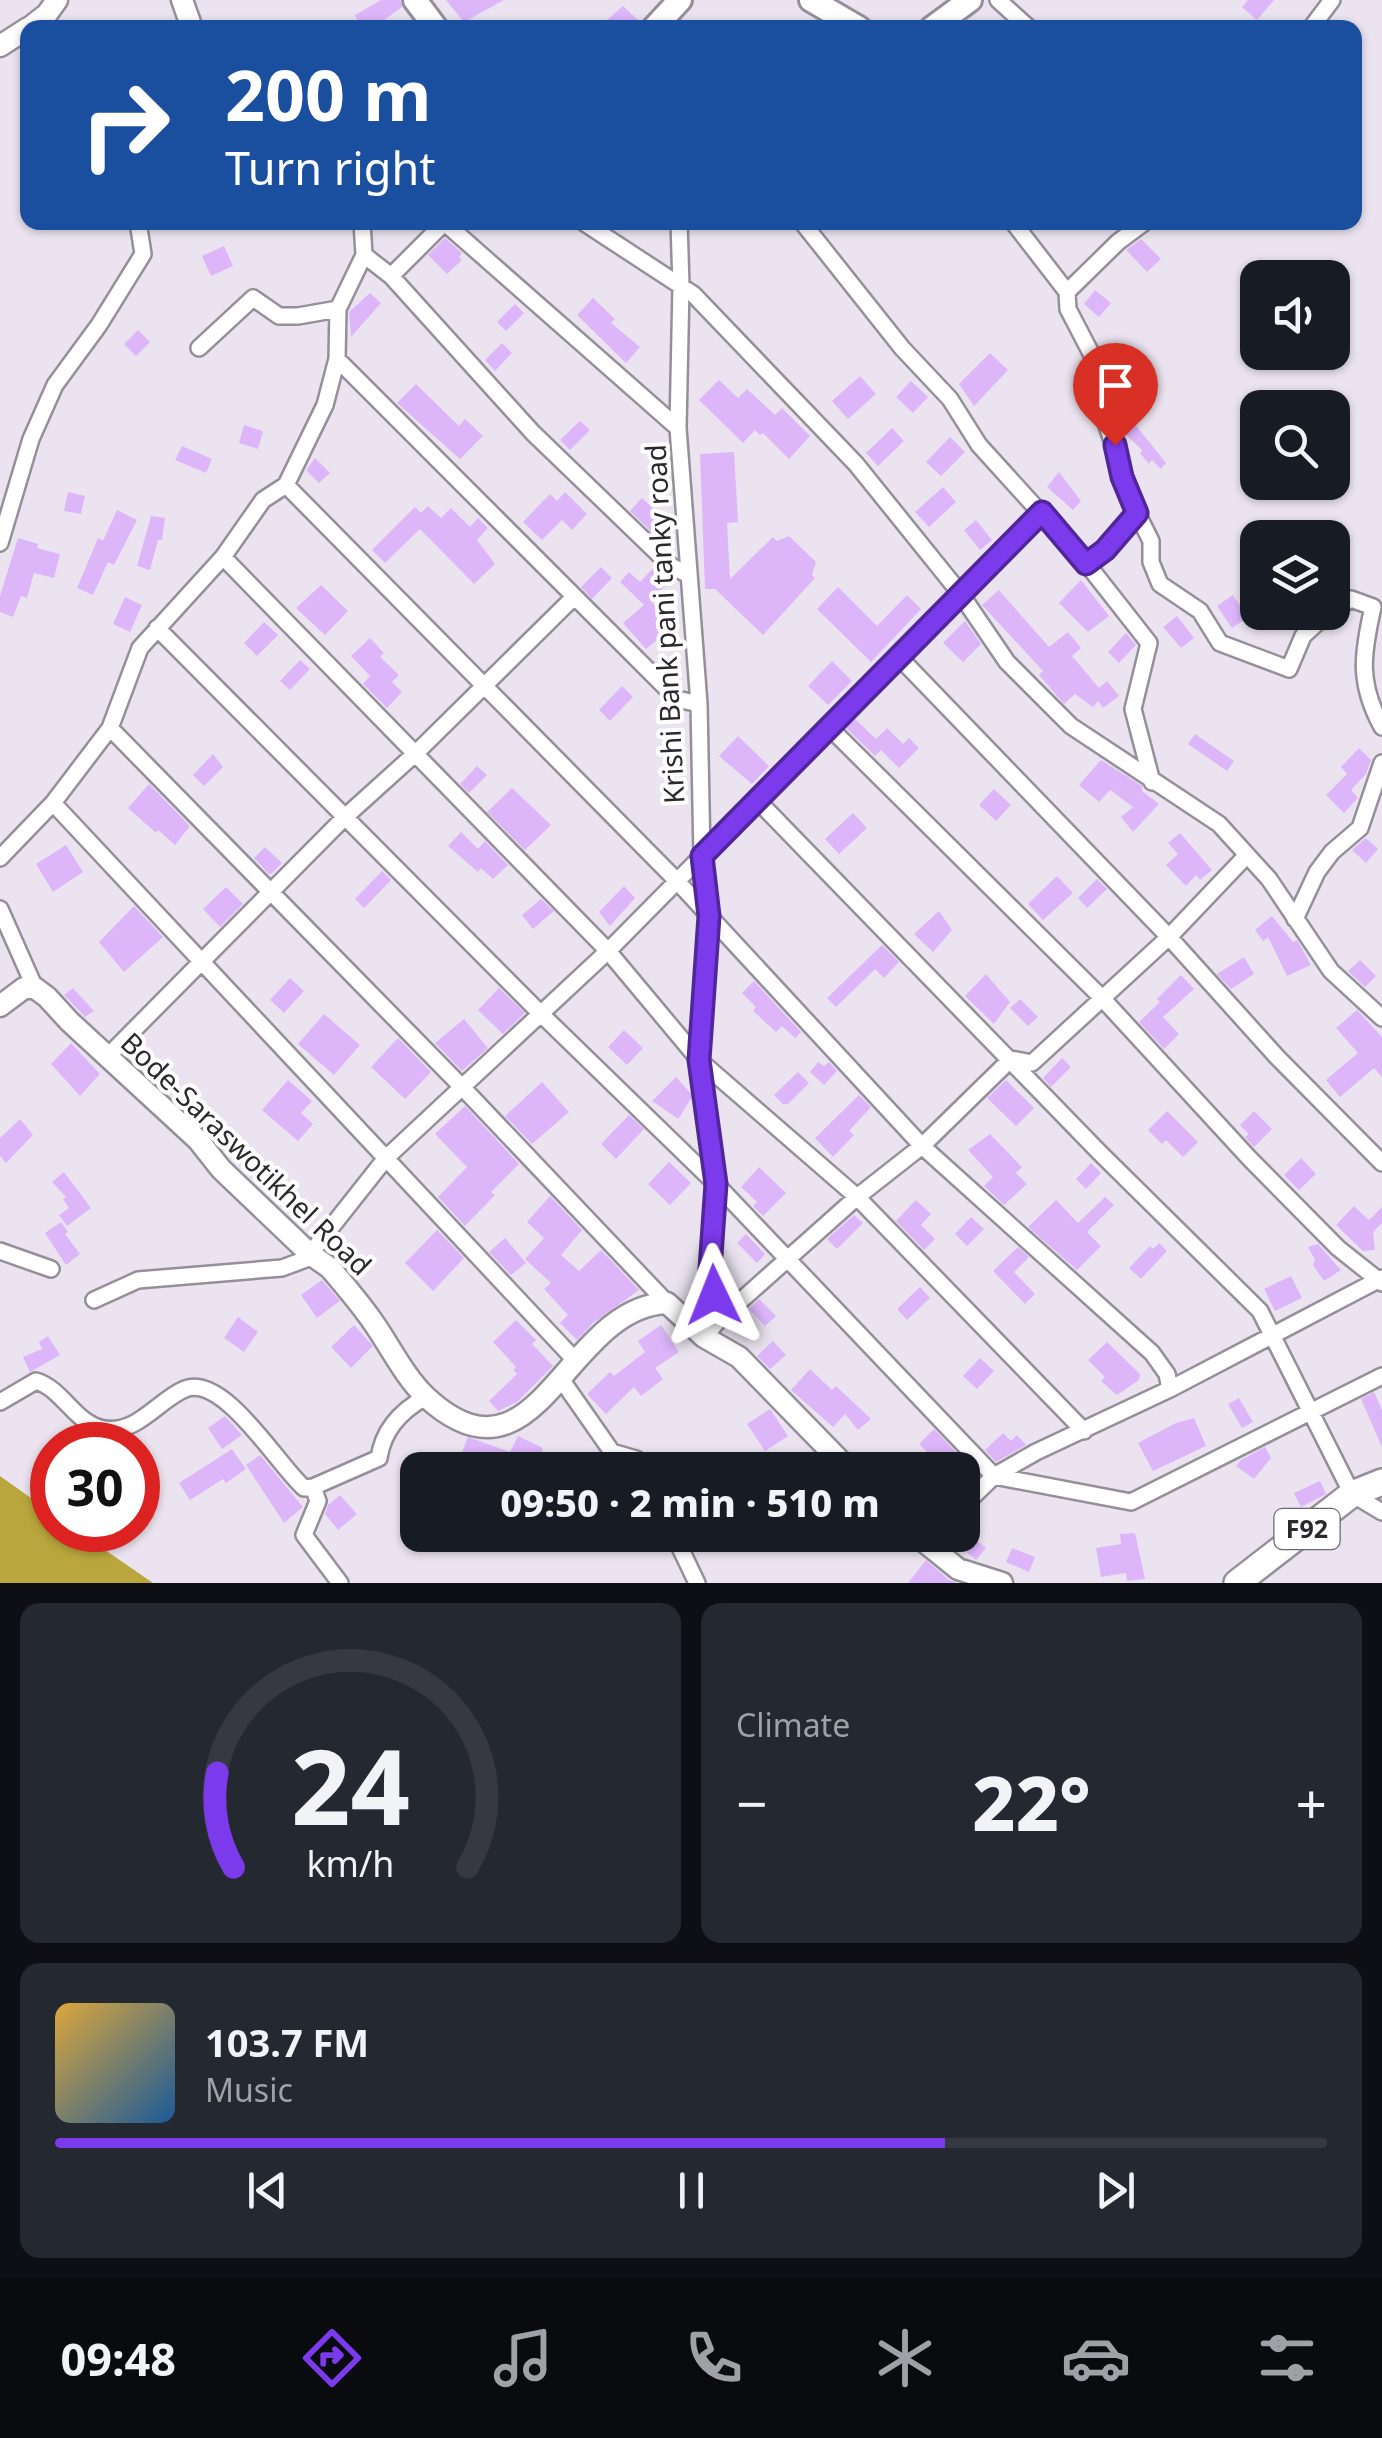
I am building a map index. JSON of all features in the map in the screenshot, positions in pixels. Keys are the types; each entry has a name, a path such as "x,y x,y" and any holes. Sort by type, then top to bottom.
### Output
{"main road":[{"path":"661,20 680,0"},
{"path":"811,0 845,20"},
{"path":"943,20 970,0"},
{"name":"F92","path":"1237,1583 1352,1494 1382,1482"}],"street":[{"path":"998,0 1020,20"},
{"path":"0,543 31,438 55,385 99,325 143,254 139,230"},
{"path":"0,858 53,803 110,728 140,648 224,557 263,500 286,485 324,405 337,359 338,310 364,255 362,230"},
{"path":"391,276 438,230"},
{"path":"453,230 678,428"},
{"path":"595,230 693,294 856,464 960,593 1007,662 1053,710 1152,782 1220,824 1269,879 1331,972 1382,1018"},
{"name":"Krishi Bank pani tanky road","path":"679,230 678,428 699,704 702,856 709,916 699,1060 716,1184 710,1269 711,1329"},
{"path":"808,230 902,348 950,399 979,445 1042,512 1148,642 1133,709 1152,782"},
{"path":"1019,230 1068,292 1068,309 1093,357 1098,400 1137,513 1151,541 1151,562 1160,584 1200,611 1220,643 1288,669 1303,636 1310,630"},
{"path":"1068,292 1134,230"},
{"path":"364,255 391,276 533,433 671,566 687,574"},
{"path":"199,348 253,298 279,316 338,310"},
{"path":"337,359 677,699 699,704"},
{"path":"286,485 676,880 922,1146 1152,1353 1168,1374 1170,1389"},
{"path":"94,1300 138,1280 282,1268 312,1255 386,1158 608,951 1042,512"},
{"path":"1086,564 1105,550 1137,513"},
{"path":"224,557 608,951 699,1060 857,1197 1084,1431"},
{"path":"108,1056 345,817 574,598"},
{"path":"1350,600 1378,609 1366,643 1365,691 1382,727"},
{"path":"157,628 716,1184 994,1476 1132,1502 1382,1376"},
{"path":"898,656 1382,1163"},
{"path":"110,728 667,1302 711,1329 831,1452"},
{"path":"830,728 1102,997 1250,1159 1338,1248 1381,1280 1170,1389 1036,1452 994,1476 980,1490"},
{"path":"1295,919 1317,872 1332,852 1360,828 1382,763"},
{"path":"758,801 1260,1312 1352,1494 1382,1512"},
{"path":"53,803 574,1359"},
{"path":"1010,1059 1032,1063 1169,937 1247,855"},
{"path":"0,909 35,988 24,988 0,1006"},
{"name":"Bode-Saraswotikhel Road","path":"35,988 198,1140 221,1169 330,1268 426,1397 452,1415 486,1429 510,1425 530,1412 574,1359 615,1319 646,1304 667,1302"},
{"path":"711,1329 857,1197 922,1146 1010,1059"},
{"path":"0,1251 51,1269"},
{"path":"561,1378 612,1452"},
{"path":"0,1402 36,1381 45,1384 87,1422 110,1430 134,1424 175,1393 194,1386 207,1388 244,1419 304,1488 380,1458 382,1440 396,1420 426,1397"},
{"path":"313,1487 318,1501 304,1535 340,1583"},
{"path":"682,1552 697,1583"},
{"path":"941,1552 958,1569 1002,1583"}],"shaded area":[{"path":"0,1476 30,1497 30,1552 108,1552 153,1583 0,1583"}],"building":[{"path":"381,0 400,0 402,7 384,20 358,20 355,15"},
{"path":"446,0 504,0 468,20 462,20"},
{"path":"1248,0 1274,0 1257,20 1242,7"},
{"path":"623,6 638,20 607,20"},
{"path":"445,238 462,253 462,260 447,274 428,255"},
{"path":"1141,239 1161,259 1147,272 1126,250"},
{"path":"224,246 233,266 211,276 202,256"},
{"path":"1095,290 1111,303 1099,317 1084,304"},
{"path":"370,293 381,303 351,337 349,312"},
{"path":"593,298 615,319 611,323 640,347 626,363 577,315"},
{"path":"515,304 524,313 506,331 497,322"},
{"path":"138,330 150,342 136,356 124,344"},
{"path":"502,343 512,353 495,371 485,360"},
{"path":"990,353 1008,370 974,406 959,384"},
{"path":"860,376 876,394 848,419 832,401"},
{"path":"719,380 738,398 747,389 775,415 782,408 810,436 789,459 755,430 743,443 699,400"},
{"path":"911,381 928,397 913,413 896,397"},
{"path":"416,384 459,426 465,419 483,436 460,459 397,403"},
{"path":"580,421 590,430 570,450 560,440"},
{"path":"1134,423 1166,463 1161,469 1152,460 1149,464 1140,453 1142,450 1124,433"},
{"path":"244,425 263,431 258,449 239,443"},
{"path":"892,428 904,441 878,466 866,453"},
{"path":"950,437 965,452 941,476 926,462"},
{"path":"182,446 212,459 206,473 175,460"},
{"path":"734,452 738,522 727,523 730,579 773,537 777,541 789,536 816,562 812,575 815,578 763,635 715,589 705,589 700,454"},
{"path":"315,458 330,473 319,483 306,470"},
{"path":"1059,472 1081,501 1073,510 1047,487"},
{"path":"943,487 956,502 929,527 915,512"},
{"path":"68,492 85,496 81,514 64,511"},
{"path":"565,492 587,514 572,530 562,520 542,540 523,522 550,494 557,501"},
{"path":"642,498 668,522 668,548 630,511"},
{"path":"428,506 441,518 451,508 470,527 478,518 488,528 477,540 495,564 474,584 420,529 385,563 372,550 415,507 421,513"},
{"path":"117,510 137,520 114,565 108,562 93,595 77,588 98,538 103,541"},
{"path":"151,516 165,518 162,540 158,540 150,570 137,566"},
{"path":"976,520 992,540 980,550 964,530"},
{"path":"18,538 60,554 54,578 34,573 27,598 21,596 13,617 0,612 0,596"},
{"path":"655,566 669,577 669,583 650,600 673,626 646,649 623,623 644,605 620,582 629,572 640,582"},
{"path":"601,567 612,578 592,599 581,587"},
{"path":"1081,580 1109,616 1088,632 1059,603"},
{"path":"321,585 348,611 325,635 296,608"},
{"path":"838,587 877,626 907,595 921,609 871,662 817,609"},
{"path":"999,590 1049,647 1068,632 1081,648 1072,656 1099,688 1107,681 1119,696 1103,708 1098,701 1093,707 1075,694 1064,704 1039,675 1043,671 982,605"},
{"path":"1233,595 1240,605 1240,622 1232,628 1217,606"},
{"path":"125,597 142,605 130,632 113,624"},
{"path":"1177,616 1194,638 1181,648 1163,627"},
{"path":"965,621 981,644 963,662 943,643"},
{"path":"264,622 278,635 257,656 244,643"},
{"path":"1126,633 1136,645 1119,663 1108,652"},
{"path":"370,638 384,653 380,657 399,675 392,682 402,692 387,708 363,684 370,676 351,656"},
{"path":"300,660 310,669 290,690 280,681"},
{"path":"832,661 852,681 828,705 808,686"},
{"path":"622,686 633,697 610,721 599,710"},
{"path":"854,718 876,739 887,728 903,744 909,738 919,748 899,768 881,750 875,756 845,727"},
{"path":"1195,734 1234,761 1227,771 1188,744"},
{"path":"738,736 769,766 752,784 719,756"},
{"path":"1359,748 1371,760 1366,774 1351,790 1358,798 1344,813 1326,795 1347,774 1341,767"},
{"path":"213,754 223,767 204,786 193,775"},
{"path":"1101,760 1142,786 1142,791 1159,804 1133,832 1121,817 1133,807 1110,790 1099,802 1079,785"},
{"path":"477,766 487,775 469,793 460,784"},
{"path":"149,784 190,826 175,845 128,808"},
{"path":"512,788 551,825 525,850 487,812"},
{"path":"994,789 1011,805 996,821 979,805"},
{"path":"853,813 867,828 839,854 825,839"},
{"path":"461,832 478,849 485,841 508,865 493,879 481,868 478,872 448,846"},
{"path":"1180,833 1212,870 1200,880 1196,875 1186,886 1166,865 1178,854 1168,843"},
{"path":"1366,838 1378,849 1366,863 1352,850"},
{"path":"66,845 83,872 53,892 36,864"},
{"path":"265,847 282,863 270,875 254,858"},
{"path":"382,871 391,880 364,908 355,899"},
{"path":"1057,876 1073,893 1043,920 1028,904"},
{"path":"1097,879 1107,889 1087,908 1078,898"},
{"path":"624,886 635,898 610,926 599,912"},
{"path":"226,887 243,904 220,927 203,909"},
{"path":"541,899 554,911 533,929 522,915"},
{"path":"134,906 163,937 124,972 99,942"},
{"path":"939,911 952,930 933,952 914,934"},
{"path":"1272,916 1293,942 1297,940 1311,965 1287,976 1268,937 1263,941 1255,930"},
{"path":"882,945 899,962 884,978 875,969 836,1007 827,998"},
{"path":"1244,957 1254,974 1231,989 1217,974"},
{"path":"1360,960 1376,976 1365,987 1348,971"},
{"path":"986,974 1010,1002 994,1024 965,996"},
{"path":"1181,975 1194,989 1163,1017 1179,1034 1164,1049 1139,1022"},
{"path":"290,978 304,991 284,1013 270,1000"},
{"path":"754,981 801,1032 795,1038 782,1026 776,1032 753,1011 756,1007 742,993"},
{"path":"73,988 94,1011 85,1017 64,995"},
{"path":"499,988 525,1013 503,1034 478,1010"},
{"path":"1020,999 1038,1017 1028,1026 1010,1008"},
{"path":"1357,1010 1382,1037 1382,1077 1374,1068 1340,1097 1326,1080 1358,1053 1336,1028"},
{"path":"324,1014 360,1045 334,1075 298,1044"},
{"path":"464,1019 488,1048 462,1071 435,1043"},
{"path":"624,1030 643,1048 627,1065 608,1047"},
{"path":"398,1038 431,1072 405,1099 371,1067"},
{"path":"71,1043 100,1074 80,1096 51,1064"},
{"path":"1062,1058 1071,1067 1051,1087 1043,1078"},
{"path":"818,1062 824,1066 829,1062 837,1071 824,1085 810,1072"},
{"path":"798,1072 809,1083 788,1104 783,1104 774,1095"},
{"path":"676,1077 693,1096 678,1119 652,1101"},
{"path":"288,1080 312,1101 301,1113 313,1124 298,1141 262,1110"},
{"path":"1006,1080 1034,1108 1016,1126 987,1098"},
{"path":"542,1082 569,1112 532,1144 505,1116"},
{"path":"859,1095 871,1107 849,1131 854,1135 833,1157 815,1138"},
{"path":"465,1106 519,1164 465,1226 438,1197 467,1167 435,1134"},
{"path":"1167,1111 1198,1142 1183,1157 1166,1140 1162,1144 1148,1130"},
{"path":"1254,1111 1272,1129 1254,1147 1240,1125"},
{"path":"629,1115 644,1129 616,1159 601,1144"},
{"path":"20,1119 33,1135 6,1163 0,1156 0,1138"},
{"path":"990,1134 1022,1167 1016,1173 1027,1184 1004,1205 984,1186 993,1177 968,1150"},
{"path":"1301,1158 1316,1174 1299,1190 1284,1175"},
{"path":"669,1162 691,1183 670,1205 648,1184"},
{"path":"1091,1163 1101,1173 1086,1189 1076,1179"},
{"path":"759,1167 786,1193 763,1216 753,1206 757,1202 741,1187"},
{"path":"64,1172 91,1208 67,1226 59,1215 69,1208 63,1199 66,1197 52,1182"},
{"path":"550,1196 582,1230 561,1255 579,1271 601,1250 639,1290 593,1323 577,1340 560,1323 568,1315 544,1289 551,1283 525,1259 544,1238 527,1222"},
{"path":"1105,1197 1114,1205 1087,1232 1101,1246 1077,1270 1028,1227 1056,1200 1078,1223"},
{"path":"916,1200 931,1214 921,1225 935,1239 924,1250 896,1221"},
{"path":"1354,1206 1369,1220 1382,1207 1382,1223 1373,1232 1375,1250 1363,1251 1336,1225"},
{"path":"854,1215 863,1223 837,1249 827,1239"},
{"path":"971,1217 984,1229 967,1246 955,1234"},
{"path":"61,1222 80,1254 66,1265 45,1233"},
{"path":"437,1230 464,1258 433,1291 405,1263"},
{"path":"746,1234 765,1254 757,1263 737,1243"},
{"path":"505,1238 526,1263 511,1275 489,1252"},
{"path":"1159,1243 1167,1251 1141,1279 1129,1268 1150,1246 1153,1249"},
{"path":"1318,1244 1341,1270 1324,1281 1313,1265 1315,1260 1308,1247"},
{"path":"1018,1247 1029,1257 1014,1272 1035,1294 1025,1304 993,1271"},
{"path":"1291,1276 1302,1298 1275,1311 1264,1289"},
{"path":"322,1280 340,1301 317,1318 301,1295"},
{"path":"920,1287 930,1298 907,1320 897,1309"},
{"path":"759,1299 776,1316 765,1326 749,1309"},
{"path":"238,1317 258,1332 244,1352 224,1338"},
{"path":"516,1320 536,1340 532,1344 553,1366 517,1402 498,1411 489,1401 517,1374 513,1370 516,1367 493,1342"},
{"path":"354,1325 373,1346 351,1368 331,1347"},
{"path":"661,1325 679,1352 655,1368 663,1379 641,1396 634,1387 606,1414 587,1394 610,1372 614,1376 645,1352 638,1341"},
{"path":"48,1336 60,1355 30,1372 23,1357 42,1349 39,1342"},
{"path":"773,1341 786,1355 770,1369 757,1356"},
{"path":"1107,1342 1140,1374 1139,1380 1117,1395 1101,1381 1105,1377 1088,1360"},
{"path":"980,1358 994,1371 977,1389 963,1376"},
{"path":"810,1369 832,1390 836,1386 871,1419 858,1430 845,1414 833,1427 791,1390"},
{"path":"1374,1392 1382,1410 1382,1447 1361,1399"},
{"path":"1239,1398 1253,1422 1242,1428 1228,1404"},
{"path":"770,1409 788,1436 765,1451 747,1424"},
{"path":"225,1416 242,1435 222,1449 208,1428"},
{"path":"1194,1418 1206,1446 1153,1471 1138,1443"},
{"path":"934,1429 956,1452 927,1452 919,1444"},
{"path":"1003,1433 1011,1441 1017,1435 1026,1445 996,1462 985,1450"},
{"path":"518,1436 543,1448 541,1452 510,1452"},
{"path":"468,1437 510,1452 462,1452"},
{"path":"1265,1447 1271,1458 1254,1479 1236,1466 1241,1460"},
{"path":"232,1449 246,1469 190,1500 179,1483"},
{"path":"260,1455 303,1507 284,1523 246,1465"},
{"path":"1320,1481 1326,1494 1301,1507 1294,1493"},
{"path":"340,1495 357,1514 338,1530 325,1514 328,1505"},
{"path":"1135,1533 1145,1579 1127,1581 1126,1573 1101,1577 1096,1548 1121,1544 1120,1534"},
{"path":"980,1543 986,1548 976,1560 966,1552 980,1552"},
{"path":"1012,1548 1035,1557 1029,1572 1006,1562"},
{"path":"926,1560 949,1580 957,1583 908,1583"}],"route":[{"path":"714,1295 710,1269 716,1184 699,1060 709,916 702,856 1042,512 1086,564 1105,550 1137,513 1122,477 1115,445"}]}
